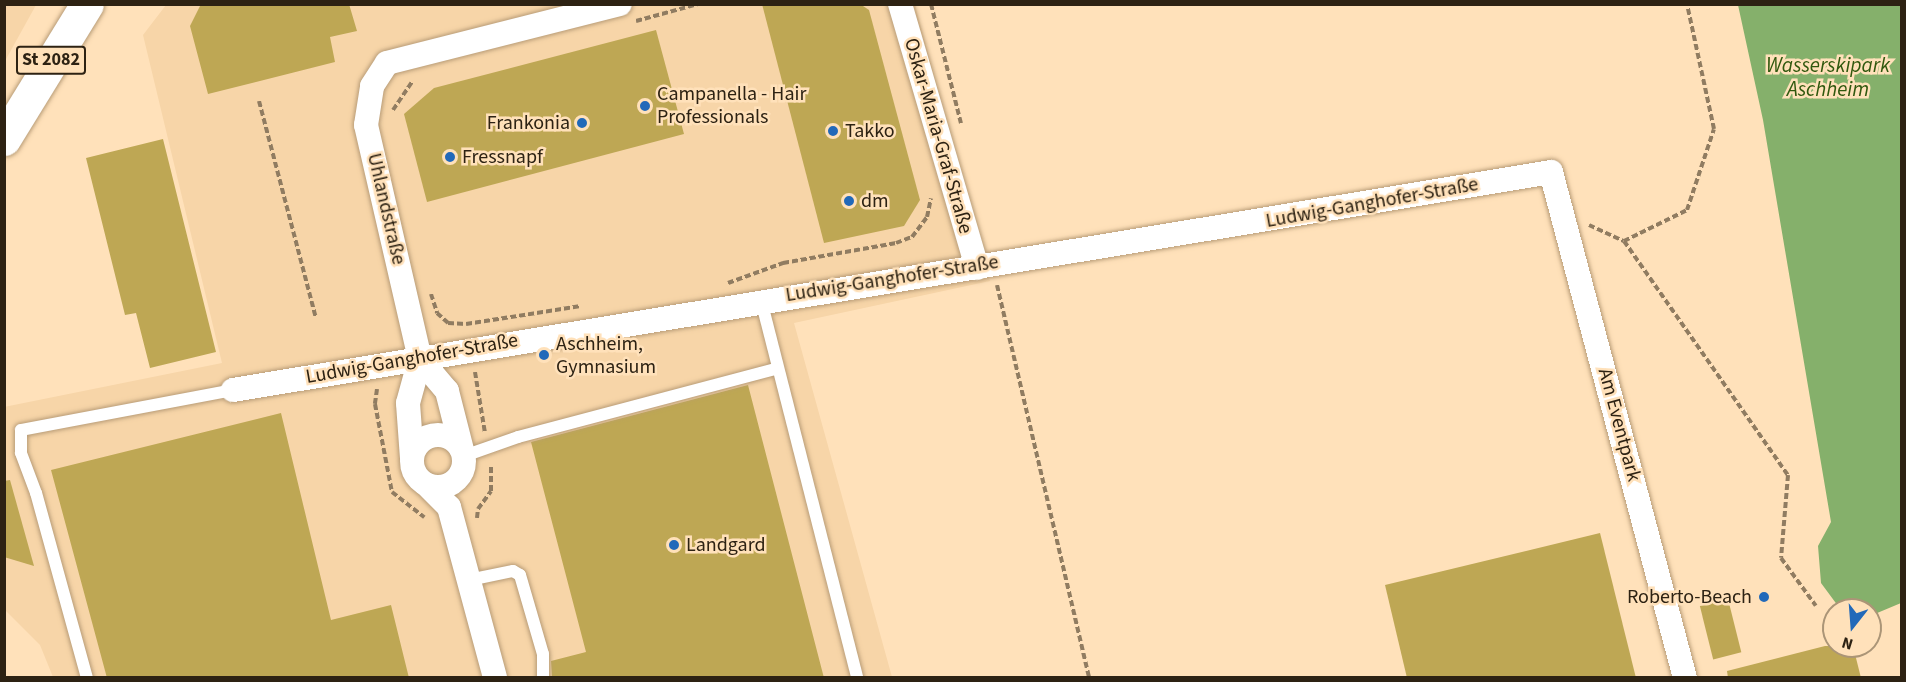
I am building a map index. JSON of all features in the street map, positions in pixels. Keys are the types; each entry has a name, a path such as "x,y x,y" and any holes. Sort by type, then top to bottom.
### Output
{"main road":[{"name":"St 2082","path":"4,139 87,4"}],"street":[{"name":"Oskar-Maria-Graf-Straße","path":"900,4 984,266"},
{"name":"Uhlandstraße","path":"462,460 447,391 420,359 366,125 372,86 387,63 624,14"},
{"name":"Ludwig-Ganghofer-Straße","path":"233,390 761,300 984,266 1551,172"},
{"name":"Am Eventpark","path":"1551,172 1564,214 1685,678"},
{"name":"Uhlandstraße","path":"420,359 408,403 415,474 449,507 495,678"},
{"path":"412,458 416,446 433,435 453,440 462,460 449,507"},
{"path":"427,485 446,486 462,460"}],"lane":[{"path":"761,300 776,369 856,678"},
{"path":"462,460 487,447 776,369"},
{"path":"87,678 36,493 21,453 21,430 233,390"},
{"path":"469,580 513,571 520,575 543,654 543,678"}],"path":[{"path":"624,14 698,4"},
{"path":"931,4 962,127"},
{"path":"1624,241 1687,210 1714,129 1687,4"},
{"path":"391,120 404,89 418,76"},
{"path":"259,101 316,318"},
{"path":"716,286 783,263 896,243 912,237 927,217 931,200 929,189"},
{"path":"1564,214 1624,241 1788,475 1781,558 1816,606"},
{"path":"984,266 1089,678"},
{"path":"428,285 437,313 448,323 466,324 589,305"},
{"path":"466,324 493,482 478,509 477,521"},
{"path":"379,366 375,404 392,492 430,522"}],"shaded area":[{"path":"4,5 36,5 5,61"},
{"path":"166,5 915,5 990,281 794,323 892,677 53,677 40,645 5,610 4,407 222,363 143,35"}],"water":[{"name":"Wasserskipark Aschheim","path":"1738,5 1901,5 1901,603 1882,611 1882,598 1832,598 1821,583 1818,546 1831,522 1763,120"}],"building":[{"path":"201,4 349,4 357,31 330,37 335,62 208,94 190,26"},
{"path":"762,4 860,4 869,10 920,200 904,226 824,243"},
{"path":"656,30 684,134 427,202 404,114 434,88"},
{"path":"163,139 216,352 150,368 136,313 125,315 86,158"},
{"name":"Landgard","path":"748,385 824,678 552,678 551,661 586,652 531,442"},
{"path":"281,413 331,620 391,605 409,678 107,678 51,470"},
{"path":"10,480 34,566 4,557 4,481"},
{"path":"1600,533 1636,678 1407,678 1385,585"},
{"path":"1728,599 1741,652 1713,659 1700,606"},
{"path":"1822,647 1822,658 1856,658 1861,678 1728,678 1727,671"}],"place":[{"name":"Campanella - Hair Professionals","path":"645,106"},
{"name":"Frankonia","path":"582,123"},
{"name":"Takko","path":"833,131"},
{"name":"Fressnapf","path":"450,157"},
{"name":"dm","path":"849,201"},
{"name":"Aschheim, Gymnasium","path":"544,355"},
{"name":"Landgard","path":"674,545"},
{"name":"Roberto-Beach","path":"1764,597"}]}
